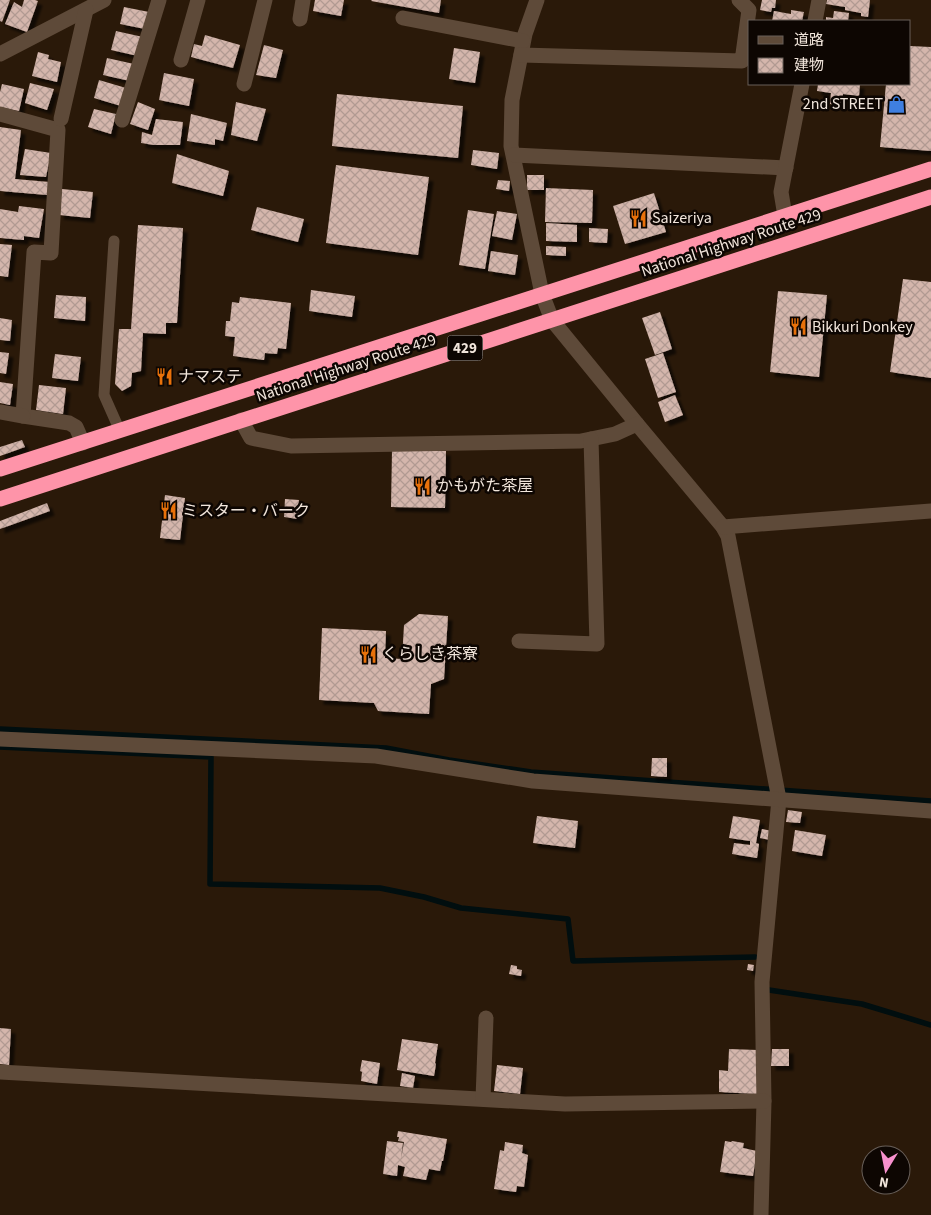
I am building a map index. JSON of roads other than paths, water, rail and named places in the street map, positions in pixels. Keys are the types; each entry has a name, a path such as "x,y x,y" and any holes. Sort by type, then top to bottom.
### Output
{"highway":[{"name":"National Highway Route 429","path":"0,469 785,216 929,174"},
{"name":"National Highway Route 429","path":"0,499 931,197"}],"street":[{"path":"122,120 159,0"},
{"path":"181,60 198,0"},
{"path":"244,84 265,0"},
{"path":"300,19 303,0"},
{"path":"536,0 522,48 512,100 512,146 542,294 552,320 723,527 728,536 778,793 762,982 764,1101 762,1215"},
{"path":"403,18 522,48 742,61 749,10 739,0"},
{"path":"815,20 819,0"},
{"path":"0,54 96,3"},
{"path":"60,119 96,3"},
{"path":"785,216 781,192 802,85"},
{"path":"0,114 58,130 51,253 34,252 23,416"},
{"path":"514,156 786,168"},
{"path":"0,412 69,423 76,427 83,442"},
{"path":"241,420 251,438 291,446 581,441 615,434 637,424"},
{"path":"519,641 597,644 591,439"},
{"path":"723,527 931,511"},
{"path":"0,739 376,756 533,781 778,793 931,811"},
{"path":"483,1099 486,1018"},
{"path":"0,1072 565,1104 764,1101"}],"lane":[{"path":"114,241 104,395 120,431"}],"waterway":[{"path":"0,729 386,748 449,760 531,772 931,801"},
{"path":"0,747 211,757 210,884 380,888 424,897 461,908 568,919 573,961 755,957"},
{"path":"769,990 862,1004 931,1025"}],"place":[{"name":"2nd STREET","path":"897,104"},
{"name":"Saizeriya","path":"638,218"},
{"name":"Bikkuri Donkey","path":"798,327"},
{"name":"ナマステ","path":"164,377"},
{"name":"かもがた茶屋","path":"423,486"},
{"name":"ミスター・バーク","path":"168,511"},
{"name":"くらしき茶寮","path":"368,654"}]}
